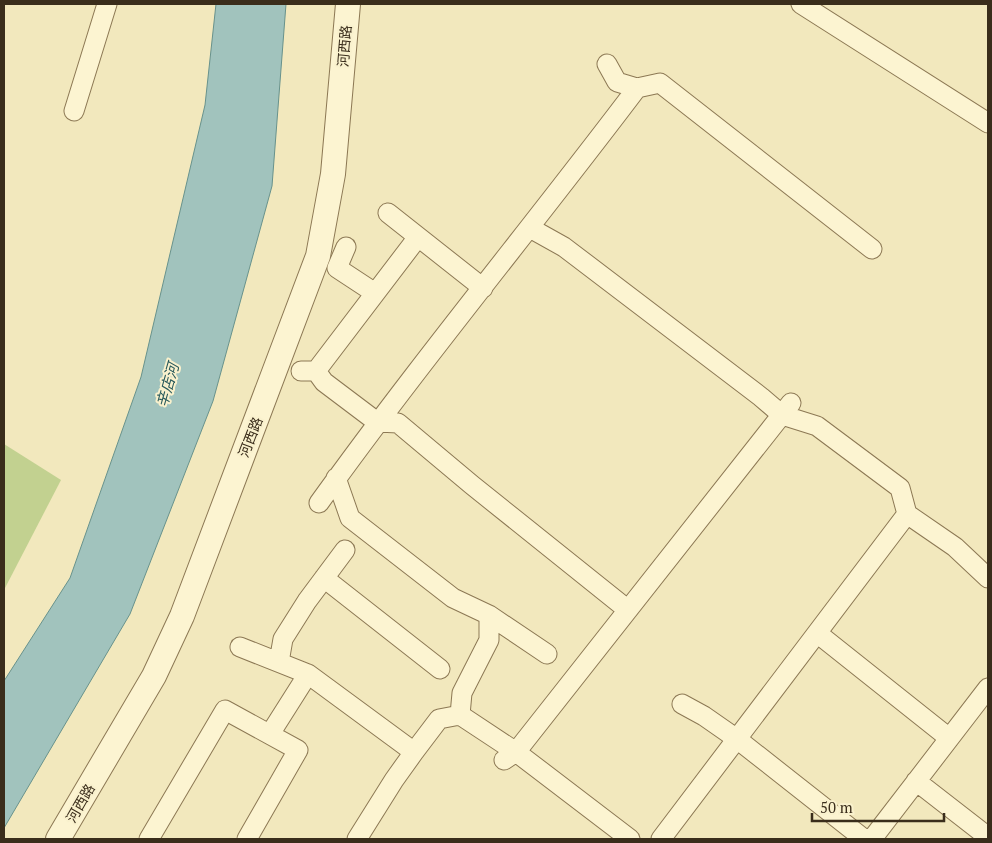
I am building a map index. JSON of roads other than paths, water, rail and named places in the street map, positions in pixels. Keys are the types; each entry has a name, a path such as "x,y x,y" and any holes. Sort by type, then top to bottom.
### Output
{"street":[{"path":"74,111 107,4"},
{"name":"河西路","path":"58,839 154,676 182,616 318,256 332,174 348,4"},
{"path":"802,4 988,123"},
{"path":"607,64 617,82 637,88 660,83 872,249"},
{"path":"318,503 377,422 530,228 637,88"},
{"path":"388,213 483,288"},
{"path":"530,228 564,248 761,397 817,426 900,488 907,514 954,547 988,578"},
{"path":"418,237 375,293 308,371 377,422 398,423 628,610"},
{"path":"346,247 337,268 375,293"},
{"path":"510,756 786,409"},
{"path":"336,478 350,518 453,598 489,616 547,654"},
{"path":"661,839 907,514"},
{"path":"279,662 283,639 307,600 345,550"},
{"path":"324,578 440,669"},
{"path":"460,715 462,693 489,640 489,616"},
{"path":"817,633 949,738"},
{"path":"240,647 308,674 414,752"},
{"path":"270,734 308,674"},
{"path":"872,839 988,688"},
{"path":"682,704 704,716 737,739 864,839"},
{"path":"148,839 225,710 298,750 247,839"},
{"path":"460,715 510,756 630,839"},
{"path":"357,839 394,780 439,719 460,715"},
{"path":"916,781 988,838"}],"water":[{"name":"辛店河","path":"216,4 286,4 272,186 213,401 130,614 4,828 4,681 70,578 141,377 205,105"}]}
